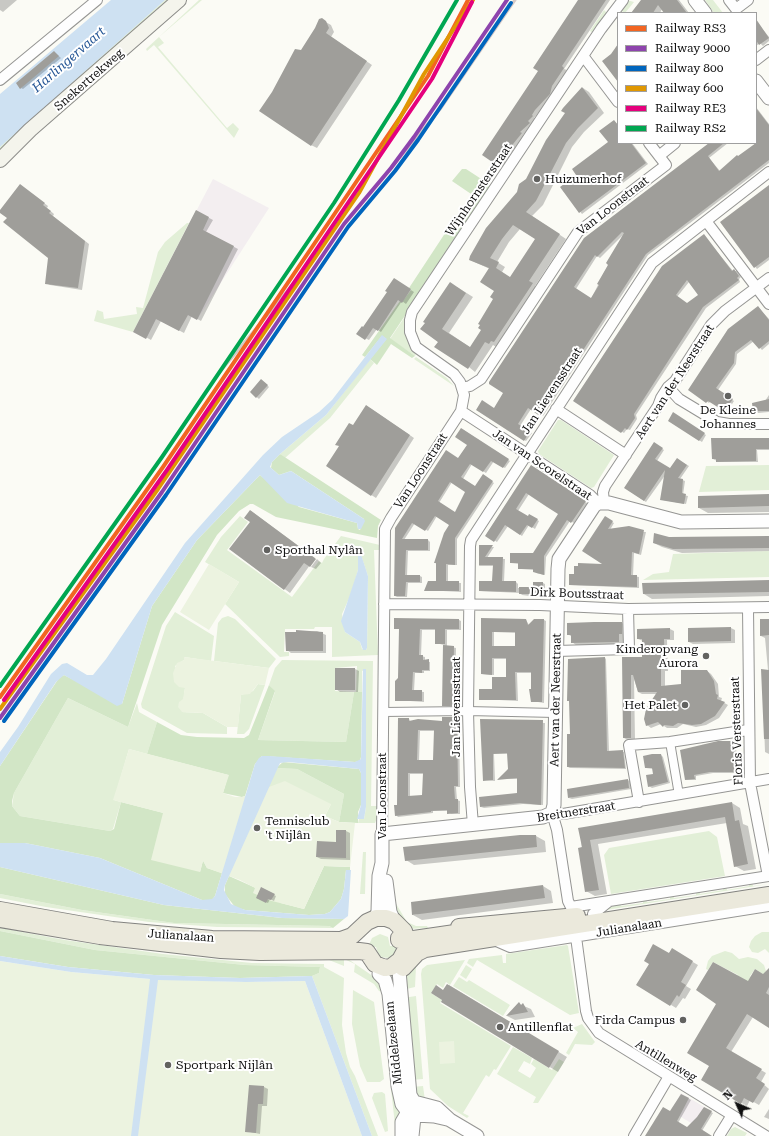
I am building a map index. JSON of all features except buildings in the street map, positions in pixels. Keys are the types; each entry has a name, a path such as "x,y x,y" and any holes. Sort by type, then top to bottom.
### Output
{"main road":[{"name":"Snekertrekweg","path":"0,160 25,135 179,0"},
{"name":"Julianalaan","path":"0,910 112,930 196,938 341,940 352,936 369,925 386,918 402,930 410,933 593,914 769,880"},
{"name":"Julianalaan","path":"403,964 417,953 425,949 769,895"},
{"name":"Julianalaan","path":"0,919 60,930 144,942 221,950 311,952 361,956"},
{"path":"369,925 389,926 396,932 399,940 402,930 406,951 403,964 391,974 379,974 370,970 361,956 361,940 369,925"},
{"path":"361,956 367,952 371,961 380,967 391,967 403,964"}],"street":[{"path":"0,80 97,0"},
{"name":"Wijnhornsterstraat","path":"462,388 454,374 416,347 410,332 412,312 622,0"},
{"path":"695,0 704,12"},
{"path":"729,0 736,9 748,0"},
{"path":"757,59 769,50"},
{"path":"584,57 617,101"},
{"path":"757,83 769,98"},
{"path":"650,144 659,156 674,144"},
{"name":"Van Loonstraat","path":"369,925 378,911 379,876 382,863 385,535 387,523 461,411 464,395 462,388 470,386 481,379 578,232 666,165 659,156"},
{"name":"Jan Lievensstraat","path":"473,825 470,787 468,711 471,540 652,263 769,172"},
{"path":"706,221 769,304"},
{"name":"Aert van der Neerstraat","path":"571,907 568,901 557,830 552,814 554,804 559,558 591,509 601,503 605,486 658,406 668,387 675,381 717,318 769,278"},
{"path":"668,387 679,399 717,422 729,424 769,424"},
{"path":"556,409 626,455"},
{"name":"Jan van Scorelstraat","path":"461,411 601,503 680,522 769,521"},
{"name":"Dirk Boutsstraat","path":"384,604 557,606 628,609 769,607"},
{"name":"Floris Versterstraat","path":"748,608 748,730 750,783 769,880"},
{"path":"556,651 630,649 628,609"},
{"path":"383,712 468,711 556,713"},
{"path":"639,802 629,745 670,742 748,730"},
{"path":"670,742 679,795"},
{"name":"Breitnerstraat","path":"382,834 543,817 552,814 564,814 639,802 769,779"},
{"name":"Van Loonstraat","path":"382,863 386,877 390,912 402,930"},
{"name":"Julianalaan","path":"571,907 769,880"},
{"name":"Julianalaan","path":"593,914 610,901"},
{"name":"Julianalaan","path":"491,939 510,947 769,906"},
{"name":"Antillenweg","path":"576,937 586,1011 594,1028 604,1038 766,1136"},
{"name":"Middelzeelaan","path":"403,964 408,1085 414,1108 412,1136"},
{"name":"Middelzeelaan","path":"379,974 387,983 400,1097 402,1104 414,1108"},
{"path":"634,1136 668,1078"},
{"path":"402,1136 402,1122 414,1108 437,1108 450,1120 477,1136"},
{"path":"719,1136 732,1115"}],"shaded area":[{"path":"213,179 269,208 197,320 187,315 179,331 156,319 146,339 133,332"},
{"path":"681,1093 711,1111 701,1129 671,1111"}],"green space":[{"path":"165,0 172,0 0,153 0,147 15,132"},
{"path":"199,0 202,0 159,37 164,43 158,47 227,128 233,123 239,129 234,138 154,45 147,51 146,49"},
{"path":"627,0 634,2 626,12 620,10"},
{"path":"705,0 713,0 722,12 713,12"},
{"path":"604,10 608,14 593,33 590,31"},
{"path":"462,169 466,169 489,184 491,187 390,338 415,356 412,358 391,344 377,365 370,359 386,339 382,336 365,357 362,355 400,301 402,302 411,290 409,288 459,212 462,213 474,196 452,181"},
{"path":"187,223 189,223 133,332 94,321 97,310 103,312 104,319 137,314 136,307 143,308 158,252 165,242"},
{"path":"410,309 405,321 405,330 409,344 416,354 415,356 390,339"},
{"path":"416,357 447,378 454,386 414,359"},
{"path":"370,359 374,363 330,418 285,458 280,454 326,415"},
{"path":"558,420 561,420 614,455 594,487 591,488 539,454 538,451"},
{"path":"280,454 381,520 378,526 377,538 276,517 253,504 250,504 239,511 217,535 162,625 128,727 68,698 14,793 12,801 12,806 20,816 110,831 114,829 121,802 164,813 200,872 203,860 207,868 222,873 215,896 212,900 202,900 100,858 25,843 0,843 0,766 59,678 64,675 122,704 152,606 197,540 260,475 299,507 357,523 358,529 360,530 364,519 291,471 279,475 271,468 272,462"},
{"path":"769,465 769,490 699,492 706,466"},
{"path":"240,516 248,522 227,550 292,597 319,561 322,563 341,536 380,545 380,550 374,550 378,655 332,657 332,627 315,627 314,629 285,629 284,652 289,652 289,656 280,657 225,604 239,582 205,562 221,537","holes":["358,546 368,576 367,648 366,650 362,649 360,642 345,632 342,614 352,592 358,570"]},
{"path":"769,551 769,577 643,580 653,574 669,572 673,554"},
{"path":"209,564 239,582 209,630 180,612"},
{"path":"175,612 214,636 211,661 184,657 184,660 175,666 185,688 182,712 203,713 227,727 227,734 187,733 142,708 141,704 166,626"},
{"path":"228,616 235,619 276,659 269,668 214,661 218,623 222,618"},
{"path":"184,657 269,668 265,685 258,684 250,694 241,695 238,727 227,727 203,713 182,712 178,707 179,702 183,699 185,688 179,687 174,682 173,673 177,663 184,660"},
{"path":"282,660 373,661 371,806 377,806 377,818 375,823 358,823 359,819 364,819 366,807 366,669 362,671 362,692 356,692 357,666 335,668 335,691 354,692 346,742 258,740 275,692 269,685 275,668"},
{"path":"258,684 265,685 249,729 244,734 237,734 241,695 253,691"},
{"path":"269,685 275,691 258,740 346,742 354,692 362,692 360,761 355,762 262,756 255,764 245,796 242,797 223,793 228,775 147,754 157,722 181,735 197,737 244,738 249,735"},
{"path":"68,698 128,727 137,703 139,712 157,722 147,754 129,749 114,800 121,802 113,829 110,831 20,816 12,806 14,793"},
{"name":"Tennisclub 't Nijlân","path":"129,749 229,775 223,793 235,797 242,797 285,781 331,804 325,816 339,822 355,823 350,867 324,866 304,909 268,900 253,893 255,888 240,880 207,868 203,861 200,872 151,860 163,813 113,800"},
{"path":"283,762 359,769 361,773 361,805 358,812 358,823 339,822 344,794 297,769 276,768"},
{"path":"276,768 297,769 344,794 339,822 325,816 331,804 230,874"},
{"path":"709,831 717,837 725,876 611,894 604,855 609,848"},
{"path":"363,852 366,852 365,894 360,894"},
{"path":"324,866 350,867 350,870 346,870 344,889 341,899 330,912 325,914 309,915 245,910 235,907 225,894 225,885 229,876 256,888 281,903 304,909"},
{"path":"0,867 164,905 282,918 344,919 333,928 329,926 174,923 82,910 0,894"},
{"path":"752,881 753,886 769,884 606,910 620,902 621,906 643,903 643,898 646,898 647,902 670,899 670,894 674,894 674,898 696,895 696,890 699,890 700,894 723,890 722,886 726,885 727,890 749,886 749,882"},
{"path":"0,894 82,910 174,923 329,926 333,928 217,927 149,922 46,907 0,898"},
{"path":"395,902 407,922 416,926 427,926 428,928 409,929 396,916"},
{"path":"0,928 65,940 163,954 252,963 324,964 324,967 344,978 342,1025 346,1053 350,1067 355,1076 378,1136 372,1136 312,976 319,973 320,967 245,965 95,950 0,931"},
{"path":"0,931 95,950 245,965 320,967 319,973 312,976 240,978 154,975 68,967 0,956"},
{"path":"762,932 769,932 769,953 765,949 758,953 752,952 749,947 751,941 755,936"},
{"path":"380,934 388,937 390,946 397,945 395,953 389,958 379,957 376,947 368,947 372,938"},
{"path":"567,945 579,1013 570,1015 477,960 473,967 467,963 469,959 502,955 503,963 506,963 506,954"},
{"path":"725,951 732,953 739,959 748,957 757,959 764,965 766,971 764,975 755,969 750,976 755,980 752,985 737,976 738,975 713,962 708,970 706,969 708,961 712,956"},
{"path":"262,959 344,959 344,966 329,960"},
{"path":"344,959 348,959 377,979 383,992 379,991 374,984 354,972 355,964"},
{"path":"422,959 416,967 415,987 402,990 403,976"},
{"path":"465,960 450,985 446,982 443,988 437,984 431,993 442,1000 440,1003 511,1046 496,1070 494,1069 489,1077 486,1075 463,1113 469,1116 467,1118 448,1106 430,1089 421,974 422,969 427,965"},
{"name":"Sportpark Nijlân","path":"0,961 71,972 150,979 246,982 305,981 362,1136 0,1136"},
{"path":"466,965 472,969 466,979 460,975"},
{"path":"459,977 467,982 469,980 510,1005 503,1016 453,986"},
{"path":"353,990 374,1002 384,1079 380,1082 367,1082 360,1066 352,1024"},
{"path":"416,996 423,1079 411,1080 403,998"},
{"path":"582,1024 595,1042 592,1045 575,1044 569,1055 566,1053 578,1032 573,1028"},
{"path":"454,1041 455,1063 440,1064 439,1042"},
{"path":"513,1047 532,1058 530,1064 524,1061 518,1071 530,1078 536,1068 531,1064 534,1059 552,1070 559,1059 564,1062 538,1103 533,1103 536,1097 497,1074"},
{"path":"423,1086 425,1100 419,1098 412,1087"},
{"path":"395,1088 401,1113 396,1134 391,1089"},
{"path":"382,1092 385,1094 388,1131 385,1132 372,1098 374,1093"},
{"path":"735,1127 747,1133 745,1136 727,1136 731,1129"}],"water":[{"name":"Harlingervaart","path":"111,0 165,0 0,147 0,94"},
{"path":"382,335 387,339 326,415 280,454 272,462 270,467 279,475 291,471 364,519 365,521 361,529 358,529 357,523 287,503 260,475 197,540 152,606 122,704 117,706 64,675 56,682 0,766 0,752 18,727 51,674 62,664 67,663 87,675 93,675 106,659 185,543 263,455 282,437 319,412 332,400"},
{"path":"358,545 368,576 366,650 363,650 360,642 345,632 341,621 358,570"},
{"path":"363,669 366,669 366,807 364,819 357,819 361,805 361,773 359,769 288,762 280,763 224,890 231,904 245,910 309,915 325,914 330,912 341,899 344,889 346,870 351,870 348,916 344,919 282,918 164,905 0,867 0,843 25,843 100,858 202,900 212,899 215,896 255,764 259,758 262,756 269,756 355,762 361,759"},
{"path":"0,956 68,967 154,975 240,978 312,976 372,1136 362,1136 305,981 246,982 158,980 138,1136 131,1136 150,979 71,972 0,961"}],"railway":[{"path":"391,168 441,108 515,0"},
{"path":"219,373 303,272"}],"rail line":[{"name":"RS2","path":"0,686 162,457 334,203 399,100 457,0"},
{"name":"RS3","path":"0,697 163,467 428,76 468,0"},
{"name":"600","path":"0,709 158,489 359,193 424,74 473,0"},
{"name":"9000","path":"0,718 162,492 344,224 391,168 414,137 507,0"},
{"name":"RE3","path":"4,700 167,470 432,79 472,2"},
{"name":"800","path":"4,721 166,495 348,227 395,171 418,140 511,3"}],"place":[{"name":"Huizumerhof","path":"537,179"},
{"name":"De Kleine Johannes","path":"728,396"},
{"name":"Sporthal Nylân","path":"267,550"},
{"name":"Kinderopvang Aurora","path":"706,656"},
{"name":"Het Palet","path":"685,705"},
{"name":"Tennisclub 't Nijlân","path":"257,828"},
{"name":"Firda Campus","path":"683,1020"},
{"name":"Antillenflat","path":"500,1027"},
{"name":"Sportpark Nijlân","path":"168,1065"}]}
